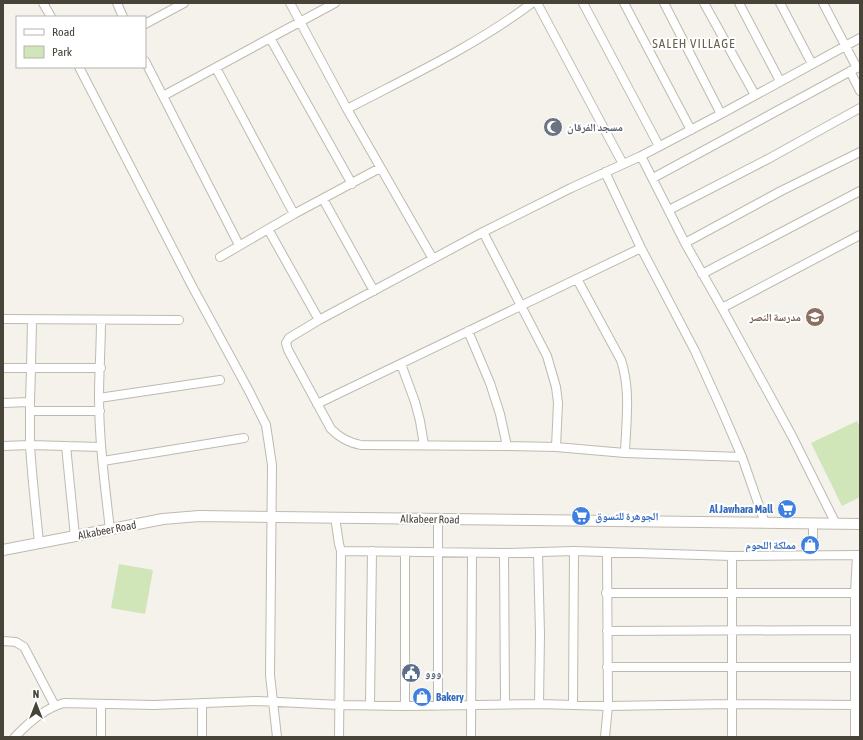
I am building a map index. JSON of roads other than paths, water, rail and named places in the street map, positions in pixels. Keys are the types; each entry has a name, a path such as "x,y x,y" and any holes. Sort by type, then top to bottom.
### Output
{"street":[{"path":"43,3 50,16"},
{"path":"117,3 124,16"},
{"path":"146,23 184,3"},
{"path":"290,3 346,109 433,259"},
{"path":"163,96 334,3"},
{"path":"346,109 487,34 532,3"},
{"path":"537,3 623,164"},
{"path":"583,3 659,146"},
{"path":"624,3 691,130"},
{"path":"664,3 721,114"},
{"path":"704,3 755,95"},
{"path":"739,3 780,81"},
{"path":"780,3 812,64"},
{"path":"823,3 856,68 860,91"},
{"path":"270,38 352,184"},
{"path":"742,456 624,453 556,447 361,445 350,442 337,435 331,428 288,350 286,343 289,338 319,320 483,232 544,201 641,156 860,38"},
{"path":"146,63 239,245"},
{"path":"80,68 266,426 271,455 270,675 277,737"},
{"path":"216,68 294,214"},
{"path":"653,178 856,68"},
{"path":"668,210 768,159 860,108"},
{"path":"685,243 781,191 860,152"},
{"path":"641,156 685,243 792,436 836,524"},
{"path":"220,257 294,214 380,168"},
{"path":"605,172 641,248 695,351 742,456 765,523"},
{"path":"702,274 860,191"},
{"path":"323,199 374,291"},
{"path":"268,229 319,320"},
{"path":"483,232 541,343 552,371 558,403 556,447"},
{"path":"722,308 860,235"},
{"path":"317,404 641,248"},
{"path":"577,279 616,349 626,374 627,392 624,453"},
{"path":"3,319 179,320"},
{"path":"32,320 30,445 39,543"},
{"path":"101,320 101,368 99,398 101,447 110,530"},
{"path":"468,331 490,384 500,414 507,446"},
{"path":"401,364 415,402 424,445"},
{"path":"3,368 101,368"},
{"path":"99,398 220,380"},
{"path":"3,403 30,402"},
{"path":"30,411 100,411"},
{"path":"103,461 244,438"},
{"path":"3,446 30,445 101,447"},
{"path":"66,446 75,536"},
{"name":"Alkabeer Road","path":"3,550 163,519 199,516 860,524"},
{"path":"335,517 341,551 339,737"},
{"path":"438,519 438,706"},
{"path":"813,523 813,555"},
{"path":"341,551 438,551 472,553 538,553 574,551 732,556 858,555 855,593 858,704 855,737"},
{"path":"370,705 372,551"},
{"path":"573,704 574,551"},
{"path":"405,552 405,706"},
{"path":"605,737 608,706 606,631 607,552"},
{"path":"471,737 472,553"},
{"path":"504,553 505,704"},
{"path":"538,553 540,634 539,704"},
{"path":"732,556 732,737"},
{"path":"606,593 855,593"},
{"path":"606,631 856,630"},
{"path":"3,641 16,642 24,647 54,706"},
{"path":"607,667 856,667"},
{"path":"15,737 39,715 54,706 64,704 101,705 272,701 340,705 405,706 470,706 505,704 573,704 608,706 858,704"},
{"path":"202,703 202,737"},
{"path":"101,705 101,737"}],"place":[{"name":"مسجد الفرقان","path":"553,127"},
{"name":"مدرسة النصر","path":"815,317"},
{"name":"Al Jawhara Mall","path":"787,509"},
{"name":"الجوهرة للتسوق","path":"581,516"},
{"name":"مملكة اللحوم","path":"810,545"},
{"name":"ووو","path":"411,673"},
{"name":"Bakery","path":"422,697"}],"district":[{"name":"SALEH VILLAGE","path":"694,43"}]}
